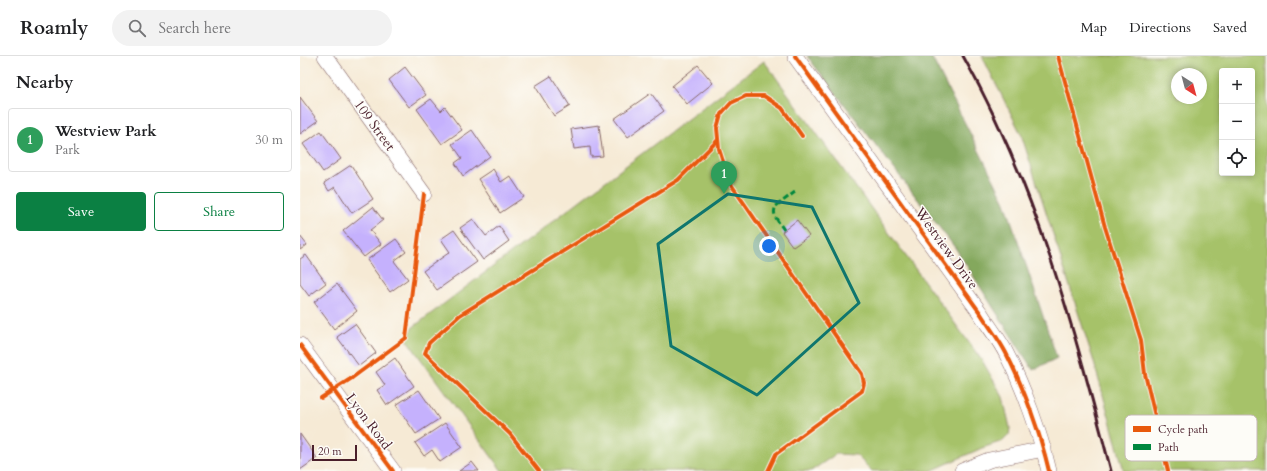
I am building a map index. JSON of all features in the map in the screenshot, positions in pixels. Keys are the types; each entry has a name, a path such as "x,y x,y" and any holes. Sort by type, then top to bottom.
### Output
{"street":[{"name":"109 Street","path":"325,56 424,194"},
{"name":"Westview Drive","path":"795,56 981,314 1006,352 1022,389 1044,449 1049,471"},
{"name":"Lyon Road","path":"300,345 393,471"},
{"path":"962,471 989,460 1044,449"}],"highlighted area":[{"path":"728,194 812,207 859,303 757,395 671,346 658,244"}],"green space":[{"path":"807,56 931,56 1005,202 1057,358 1033,370 956,249"},
{"path":"982,56 1267,56 1267,471 1124,471 1093,359 1021,134"},
{"path":"764,61 983,362 1003,397 1010,428 1009,435 1003,441 982,448 931,471 872,471 856,455 836,454 811,471 502,471 407,340 412,328"}],"building":[{"path":"698,65 713,83 687,104 672,86"},
{"path":"405,67 426,95 409,107 389,80"},
{"path":"551,76 570,106 554,116 535,86"},
{"path":"651,93 664,111 628,137 614,119"},
{"path":"300,97 318,121 300,134"},
{"path":"431,99 441,111 445,107 462,130 442,144 417,109"},
{"path":"599,125 603,156 591,157 590,147 574,149 571,129"},
{"path":"472,130 490,156 463,176 455,163 462,158 452,144"},
{"path":"321,131 341,159 323,172 303,144"},
{"path":"351,165 373,199 352,213 335,187 329,191 324,183"},
{"path":"493,169 501,182 510,176 524,197 500,213 478,179"},
{"path":"373,207 383,220 370,230 381,244 364,257 343,231"},
{"path":"473,219 486,236 499,226 509,241 483,260 460,228"},
{"path":"797,220 809,236 793,247 782,232"},
{"path":"454,230 477,262 437,290 423,271 450,252 441,239"},
{"path":"300,236 307,245 300,250"},
{"path":"396,239 406,252 394,261 408,279 390,292 367,260"},
{"path":"306,255 326,283 309,296 300,284 300,259"},
{"path":"337,284 357,311 334,329 314,302"},
{"path":"355,324 376,353 359,366 337,337"},
{"path":"395,358 414,386 387,405 377,390 385,385 376,372"},
{"path":"419,390 439,419 416,434 396,405"},
{"path":"445,423 462,447 440,462 432,450 424,456 415,443"},
{"path":"300,434 317,458 300,470"},
{"path":"472,462 479,471 459,471"}],"railway":[{"path":"963,56 989,105 1012,155 1032,207 1083,364 1111,471"}],"marked path":[{"path":"784,230 774,212 776,206 795,192"}],"cycle path":[{"path":"795,56 981,314 1000,343 1013,367 1025,396 1036,426 1049,471"},
{"path":"1058,56 1105,227 1141,340 1145,374 1155,415"},
{"path":"768,471 776,454 862,391 864,383 862,374 730,183 719,149 717,128 721,114 731,103 746,96 764,96 782,108 802,136"},
{"path":"539,471 510,434 425,353 429,343 460,315 678,180 718,140"},
{"path":"321,398 352,378 406,338 424,194"},
{"path":"300,345 393,471"},
{"path":"1166,461 1168,471"}],"place":[{"name":"Westview Park","path":"724,194"}]}
